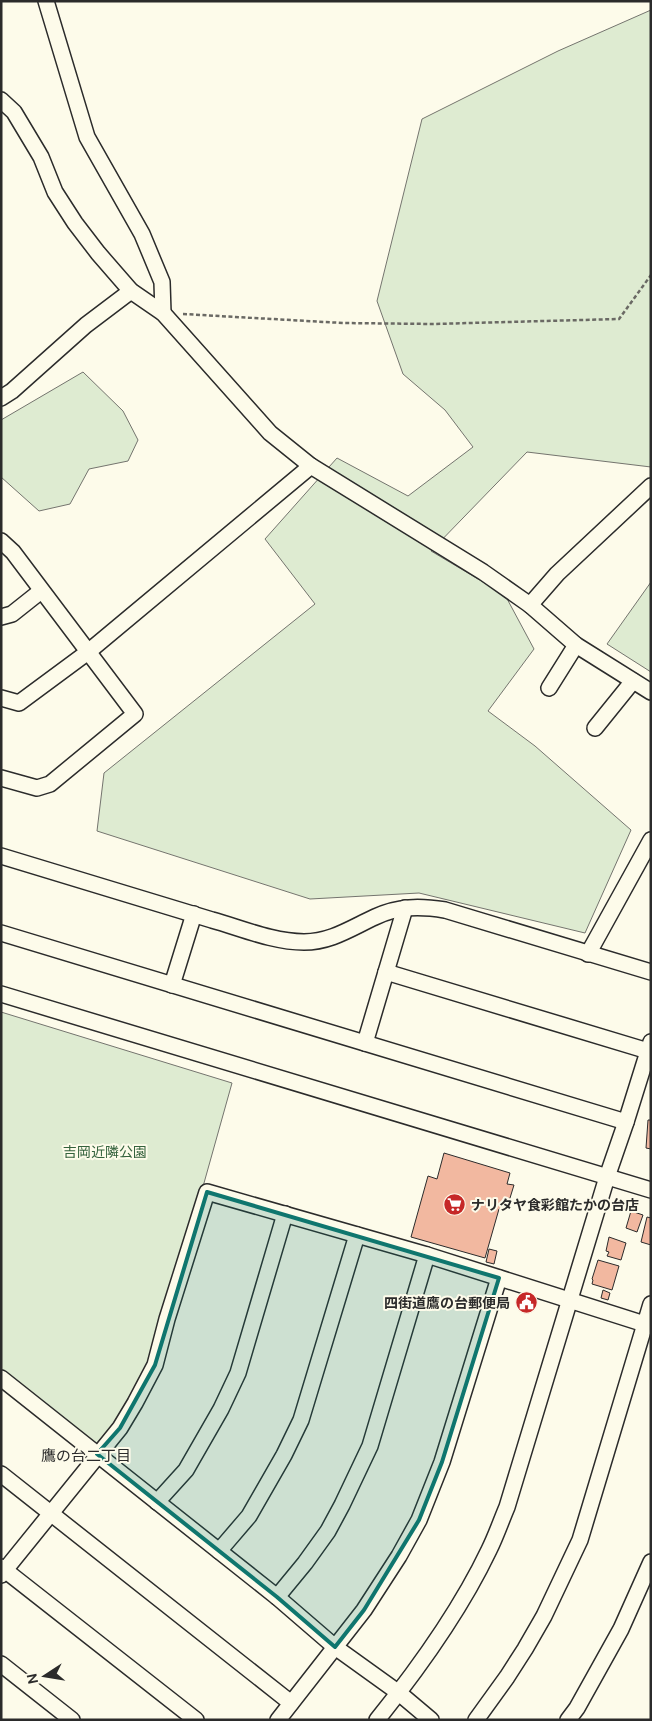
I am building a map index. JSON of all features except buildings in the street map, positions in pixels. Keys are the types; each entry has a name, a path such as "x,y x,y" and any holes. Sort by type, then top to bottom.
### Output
{"street":[{"path":"46,1 87,137 142,234 162,282 163,313"},
{"path":"1,100 14,112 40,157 55,192 75,223 98,253 131,291 163,313 270,433 311,466 483,572 530,605 576,645 651,692"},
{"path":"1,398 12,391 86,325 131,291"},
{"path":"1,698 19,703 88,652 311,466"},
{"path":"530,605 557,574 651,486"},
{"path":"1,541 13,552 134,714 50,784 37,788 1,778"},
{"path":"1,618 12,614 41,591"},
{"path":"549,688 576,645"},
{"path":"595,728 633,682"},
{"path":"588,954 651,840"},
{"path":"1,856 291,942 325,940 340,935 375,917 405,908 425,907 445,910 651,972"},
{"path":"365,1044 405,908"},
{"path":"172,985 194,914"},
{"path":"1,933 626,1122"},
{"path":"377,1720 399,1693 454,1612 489,1550 506,1507 607,1176 649,1046 386,972"},
{"path":"1,994 651,1190"},
{"path":"196,1720 3,1571 125,1420 136,1403 155,1365 167,1319 207,1192 427,1255 648,1325"},
{"path":"157,1502 186,1470 221,1409 238,1373 285,1214"},
{"path":"220,1551 249,1516 284,1455 301,1420 357,1235"},
{"path":"277,1597 306,1563 328,1531 370,1446 427,1255"},
{"path":"278,1720 364,1610 399,1556 419,1520 442,1462 499,1278"},
{"path":"476,1720 508,1677 525,1649 560,1584 580,1540 648,1325 651,1304"},
{"path":"1,1378 220,1551 335,1647 399,1693 431,1720"},
{"path":"1,1474 291,1703"},
{"path":"568,1720 577,1708 621,1628 651,1562"},
{"path":"1,1664 72,1720"}],"path":[{"path":"163,313 343,323 433,324 619,319 651,275"}],"highlighted area":[{"path":"207,1192 499,1278 442,1462 419,1520 364,1610 335,1647 277,1597 97,1454 120,1428 155,1365"}],"green space":[{"path":"651,10 651,467 527,452 431,551 505,595 534,649 488,711 535,746 631,830 585,933 419,893 310,899 97,831 104,773 315,604 265,539 337,458 408,496 473,447 445,410 403,374 377,301 422,119 558,51"},
{"path":"83,372 123,411 138,440 128,461 89,469 70,504 39,511 1,477 1,420"},
{"path":"651,582 651,672 607,644"},
{"name":"吉岡近隣公園","path":"1,1012 232,1083 204,1183 148,1363 117,1420 96,1444 1,1370"}],"place":[{"name":"ナリタヤ食彩館たかの台店","path":"455,1205"},
{"name":"四街道鷹の台郵便局","path":"526,1303"}],"district":[{"name":"鷹の台二丁目","path":"86,1456"}]}
